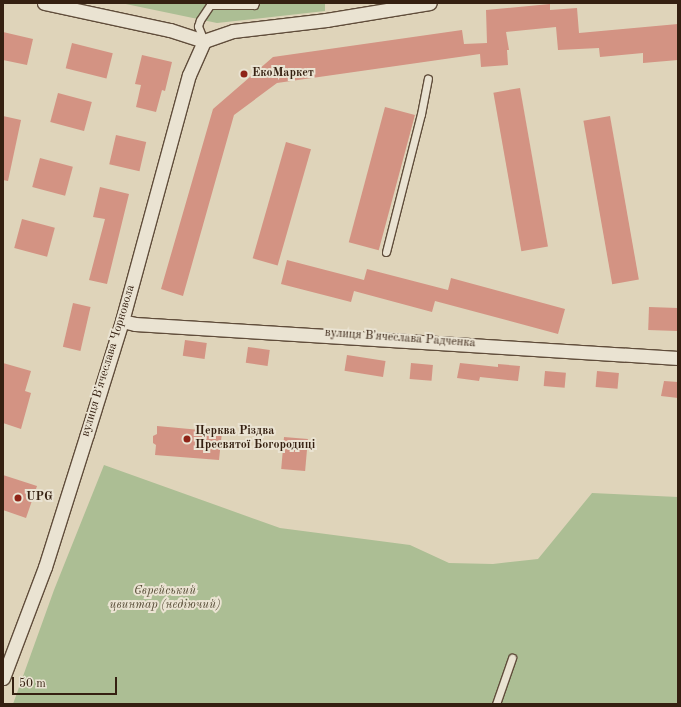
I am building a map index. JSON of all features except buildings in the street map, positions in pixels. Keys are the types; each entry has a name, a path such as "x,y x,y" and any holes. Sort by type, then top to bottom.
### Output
{"street":[{"path":"44,3 170,30 204,40 233,31 326,20 430,3"},
{"name":"вулиця Вʼячеслава Чорновола","path":"3,678 45,567 122,321 189,75 204,40"},
{"name":"вулиця Вʼячеслава Радченка","path":"122,321 135,324 678,358"}],"lane":[{"path":"204,40 198,26 200,20 210,5 254,5 255,3"},
{"path":"386,252 421,114 428,79"},
{"path":"496,704 512,658"}],"green space":[{"path":"121,3 325,3 325,11 217,23"},
{"name":"Єврейський цвинтар (недіючий)","path":"104,465 280,528 410,545 449,563 493,564 538,559 592,493 678,497 678,704 13,704 54,590"}],"place":[{"name":"ЕкоМаркет","path":"244,74"},
{"name":"Церква Різдва Пресвятої Богородиці","path":"187,439"},
{"name":"UPG","path":"18,498"}]}
